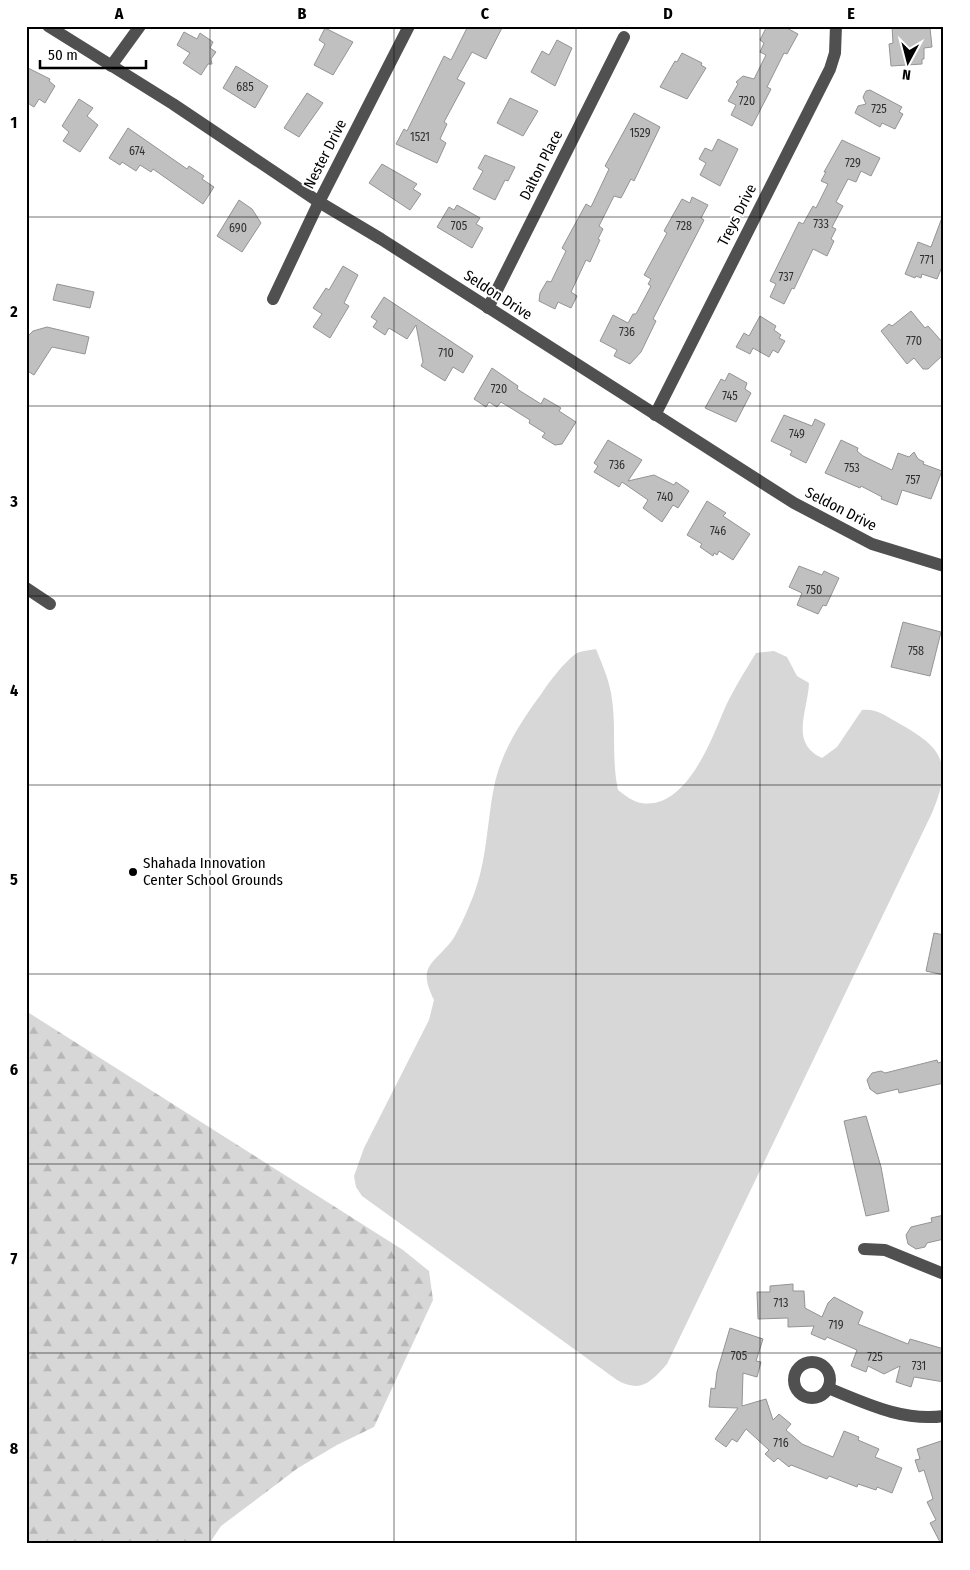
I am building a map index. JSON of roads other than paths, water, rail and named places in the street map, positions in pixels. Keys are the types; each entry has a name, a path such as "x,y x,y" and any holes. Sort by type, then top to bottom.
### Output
{"street":[{"name":"Seldon Drive","path":"48,26 173,104 319,202 381,239 794,503 872,544 944,566"},
{"path":"111,66 140,26"},
{"name":"Nester Drive","path":"273,298 319,202 409,26"},
{"name":"Treys Drive","path":"655,415 830,69 835,53 836,26"},
{"name":"Dalton Place","path":"488,308 624,37"},
{"path":"26,588 50,604"},
{"path":"864,1249 885,1250 944,1274"},
{"path":"828,1388 894,1413 919,1417 944,1416"}],"place":[{"name":"Shahada Innovation Center School Grounds","path":"133,872"}]}
